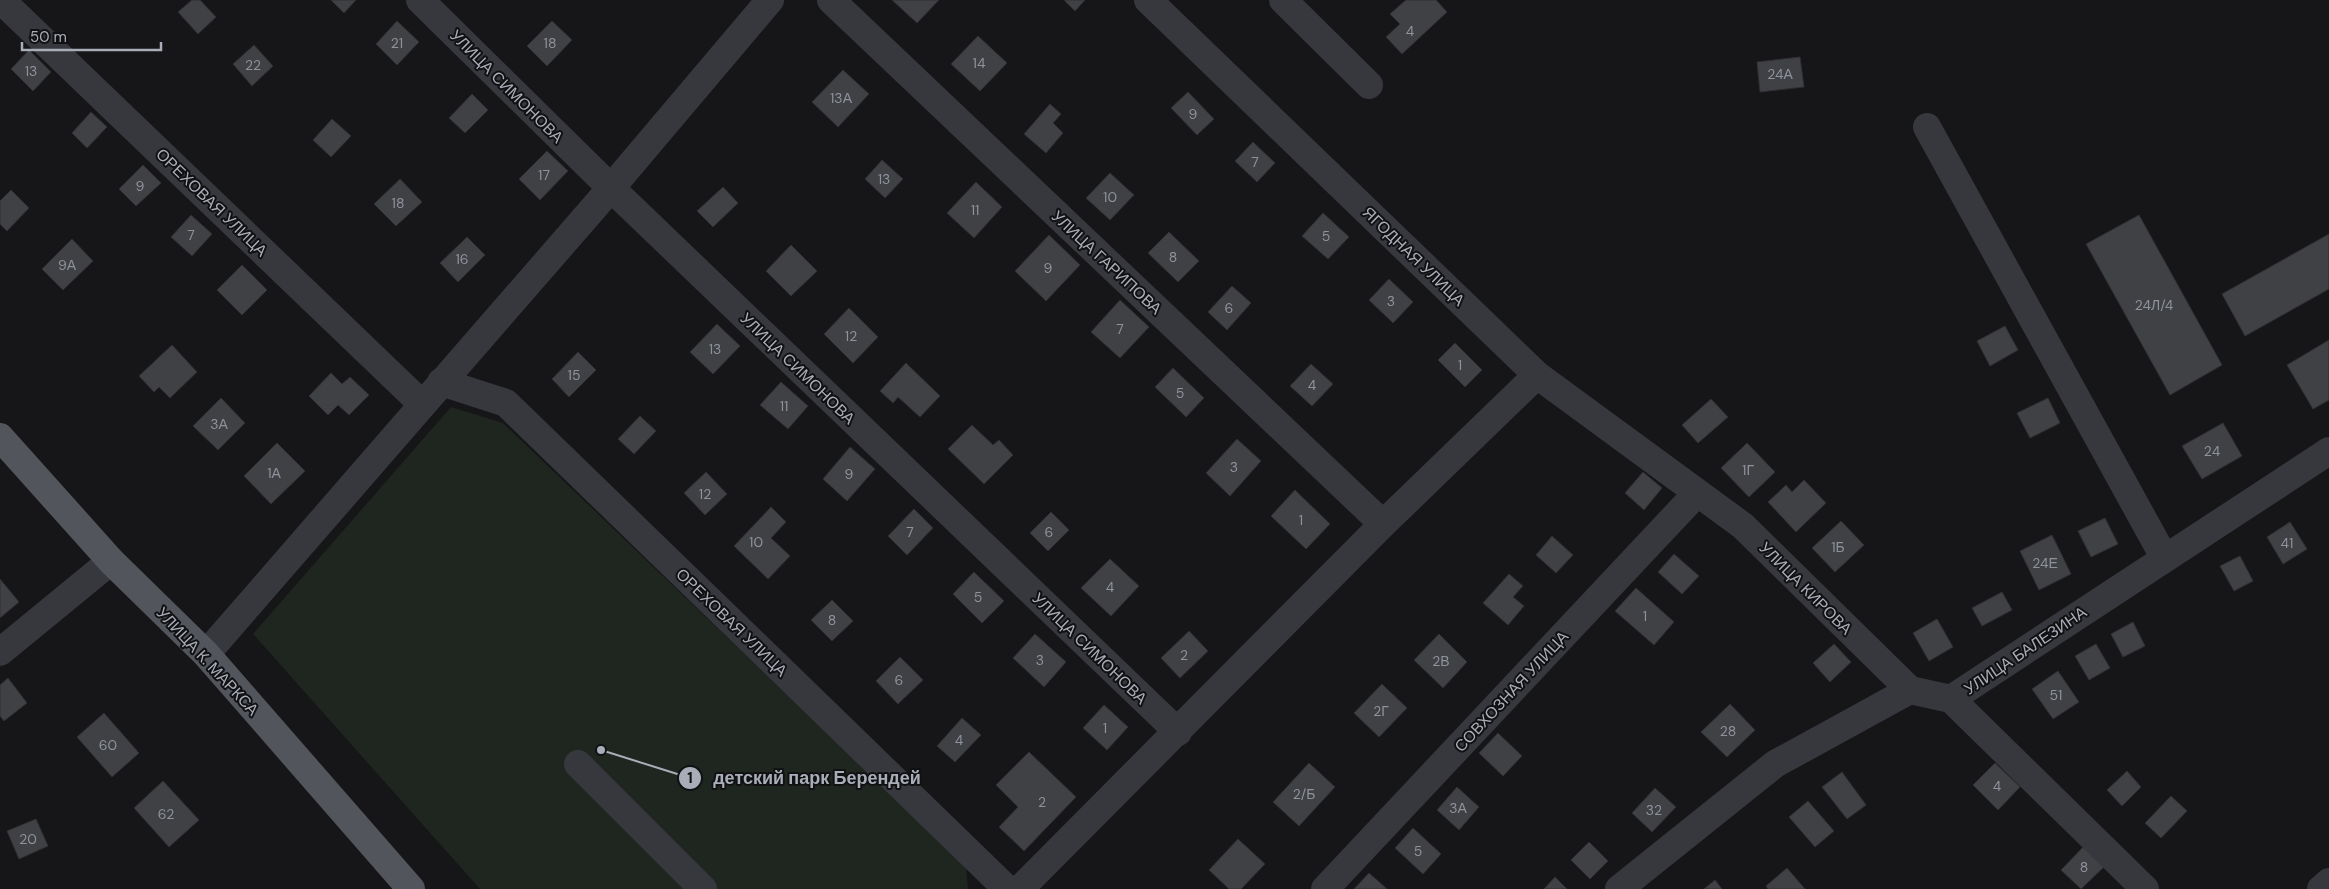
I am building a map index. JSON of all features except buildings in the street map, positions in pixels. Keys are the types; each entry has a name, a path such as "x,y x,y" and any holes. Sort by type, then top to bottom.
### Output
{"main road":[{"name":"УЛИЦА К. МАРКСА","path":"0,437 111,561 206,654 411,889"}],"street":[{"name":"ОРЕХОВАЯ УЛИЦА","path":"2,0 422,404"},
{"name":"УЛИЦА СИМОНОВА","path":"420,0 611,188 1178,732"},
{"path":"206,654 611,188 770,0"},
{"name":"УЛИЦА ГАРИПОВА","path":"831,0 1384,524"},
{"name":"ЯГОДНАЯ УЛИЦА","path":"1148,0 1537,375 1696,493"},
{"path":"1283,0 1369,85"},
{"path":"1927,127 2164,556"},
{"path":"1020,889 1384,524 1537,375"},
{"name":"ОРЕХОВАЯ УЛИЦА","path":"441,382 506,403 1007,889"},
{"name":"УЛИЦА БАЛЕЗИНА","path":"1910,690 1951,699 2164,556 2329,450"},
{"name":"УЛИЦА КИРОВА","path":"1696,493 1743,526 1910,690"},
{"name":"СОВХОЗНАЯ УЛИЦА","path":"1325,889 1696,493"},
{"path":"0,652 111,561"},
{"path":"1619,889 1775,764 1910,690"},
{"path":"1951,699 2145,889"},
{"path":"578,764 703,889"},
{"path":"2321,889 2329,882"}],"shaded area":[{"path":"451,407 503,423 966,866 968,889 480,889 253,634"}],"place":[{"name":"детский парк Берендей","path":"601,750"}]}
